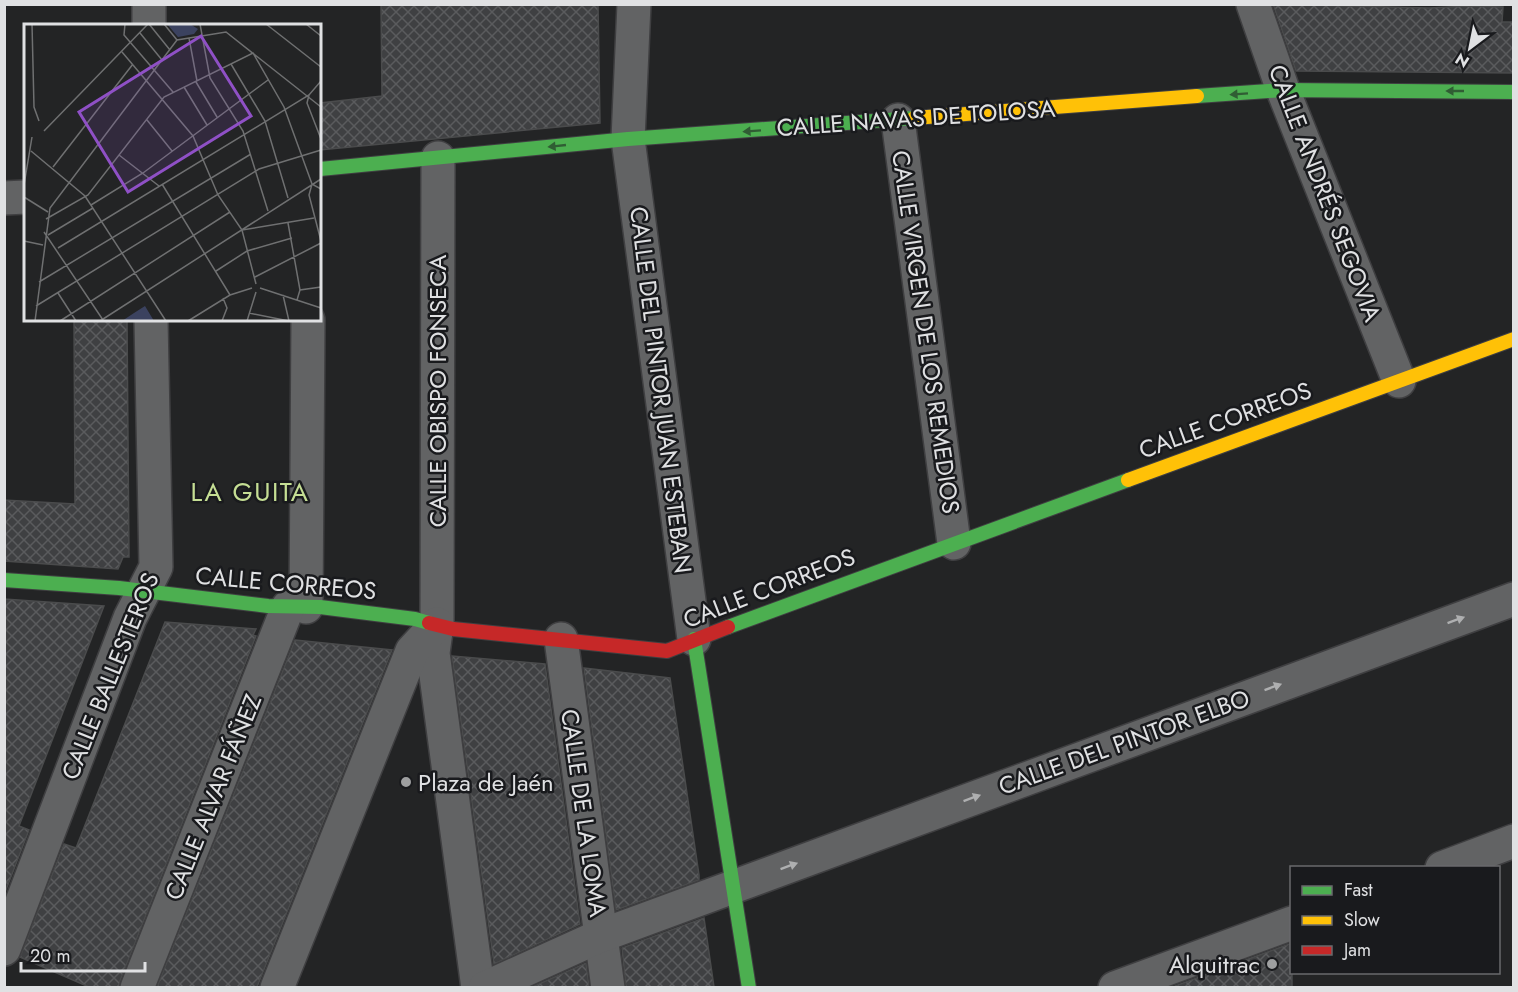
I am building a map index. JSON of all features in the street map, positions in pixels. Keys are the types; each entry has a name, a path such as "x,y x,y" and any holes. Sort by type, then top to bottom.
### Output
{"street":[{"path":"149,4 149,24"},
{"name":"CALLE DEL PINTOR JUAN ESTEBAN","path":"634,4 628,139 694,639 749,987"},
{"name":"CALLE ANDRÉS SEGOVIA","path":"1253,4 1283,90 1399,381"},
{"name":"CALLE NAVAS DE TOLOSA","path":"321,169 628,139 1283,90 1514,92"},
{"name":"CALLE VIRGEN DE LOS REMEDIOS","path":"898,120 954,543"},
{"name":"CALLE OBISPO FONSECA","path":"437,624 438,158"},
{"path":"4,198 24,197"},
{"name":"CALLE BALLESTEROS","path":"4,949 130,618 156,567 151,321"},
{"name":"CALLE ALVAR FÁÑEZ","path":"137,987 297,607 308,321"},
{"name":"CALLE CORREOS","path":"4,580 145,591 268,606 320,607 415,619 453,629 667,651 954,543 1514,339"},
{"name":"CALLE DEL PINTOR ELBO","path":"484,987 600,936 1514,599"},
{"path":"277,987 412,651 437,624"},
{"path":"437,624 433,653 478,987"},
{"name":"CALLE DE LA LOMA","path":"561,639 608,987"},
{"path":"1445,866 1514,841"},
{"path":"1115,987 1290,924"}],"building":[{"path":"381,4 598,4 600,123 321,150 321,103 382,96"},
{"path":"1273,4 1429,8 1503,7 1502,22 1514,22 1514,73 1296,71"},
{"path":"74,321 127,321 129,557 123,557 118,569 4,561 4,500 75,504"},
{"path":"4,599 104,606 19,826 29,830 4,895"},
{"path":"165,622 256,629 253,635 256,636 119,987 89,987 20,957 64,844 76,848"},
{"path":"295,640 392,650 257,987 157,987"},
{"path":"452,656 545,664 580,924 494,964"},
{"path":"584,668 670,678 699,875 699,880 616,910"},
{"path":"704,918 714,987 626,987 622,948"},
{"path":"1290,944 1292,987 1175,986"},
{"path":"586,963 589,987 532,987"}],"traffic: fast":[{"path":"1197,96 1283,90 1514,92"},
{"path":"321,169 628,139 914,118"},
{"path":"728,627 1128,480"},
{"path":"4,580 119,588 268,606 320,607 415,619 429,623"},
{"path":"694,639 749,988"}],"traffic: slow":[{"path":"914,118 1197,96"},
{"path":"1128,480 1514,339"}],"traffic: jam":[{"path":"429,623 453,629 667,651 728,627"}],"place":[{"name":"Plaza de Jaén","path":"406,782"},
{"name":"Alquitrac","path":"1272,964"}],"district":[{"name":"LA GUITA","path":"250,492"}]}
